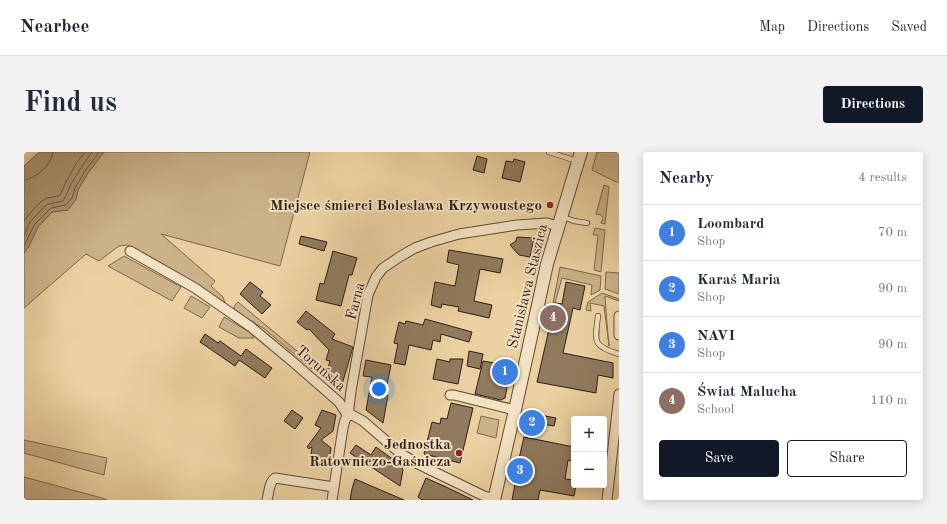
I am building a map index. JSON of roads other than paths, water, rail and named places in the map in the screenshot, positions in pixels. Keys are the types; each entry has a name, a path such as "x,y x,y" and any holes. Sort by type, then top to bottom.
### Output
{"street":[{"name":"Stanisława Staszica","path":"494,500 547,264 580,157"},
{"name":"Farna","path":"332,500 343,428 345,420 348,416 368,295 371,286 383,268 416,248 459,234 517,225 560,221"},
{"name":"Toruńska","path":"130,251 195,288 250,327 339,402 348,416"},
{"path":"618,316 619,335"},
{"path":"607,500 619,394"},
{"path":"450,395 515,410"},
{"path":"348,416 352,415 363,421 400,453 418,464 494,500"},
{"path":"267,500 270,484 273,478 334,487"}],"lane":[{"path":"552,153 580,157"},
{"path":"560,221 587,223"},
{"path":"598,316 596,336 597,343 602,348 619,354"}],"water":[{"path":"39,152 104,152 88,173 78,190 76,199 68,210 52,212 38,227 24,253 24,166"}],"place":[{"name":"Miejsce śmierci Bolesława Krzywoustego","path":"550,205"},
{"name":"Świat Malucha","path":"553,318"},
{"name":"Loombard","path":"505,372"},
{"name":"Karaś Maria","path":"532,423"},
{"name":"Jednostka Ratowniczo-Gaśnicza","path":"459,453"},
{"name":"NAVI","path":"520,471"}]}
